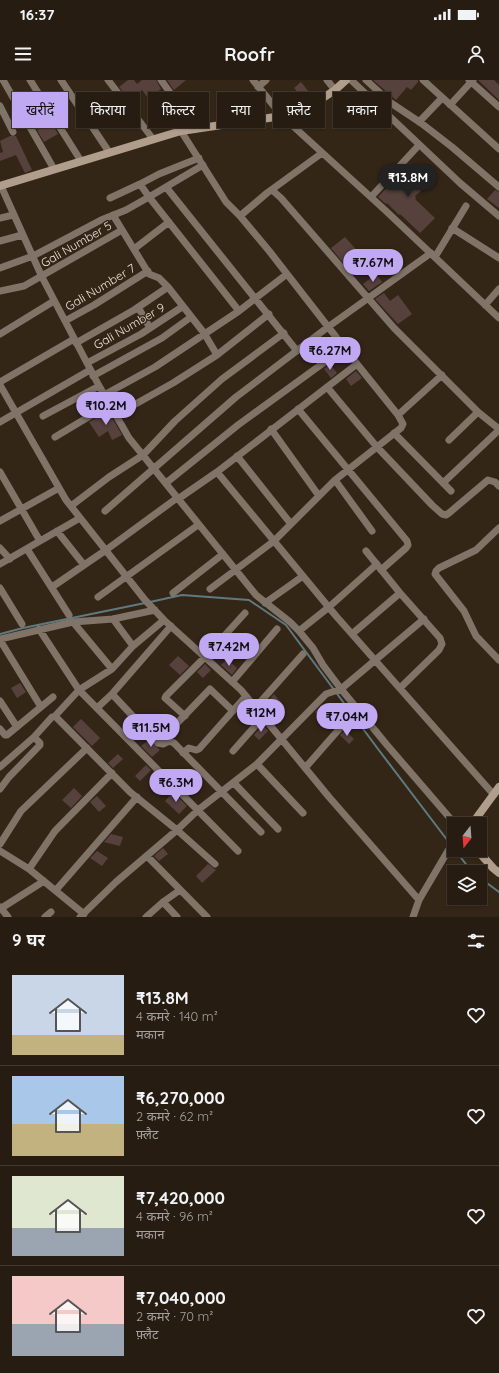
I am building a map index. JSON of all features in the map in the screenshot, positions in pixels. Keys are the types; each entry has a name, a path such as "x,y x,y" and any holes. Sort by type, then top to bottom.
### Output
{"street":[{"path":"4,80 54,169"},
{"path":"30,80 81,161"},
{"path":"61,80 109,152"},
{"path":"108,80 153,139"},
{"path":"161,80 170,92"},
{"path":"253,80 273,105"},
{"path":"258,87 266,80"},
{"path":"327,80 335,90"},
{"path":"325,97 346,80"},
{"path":"351,80 460,183 499,216"},
{"path":"366,80 391,103 452,147 499,187"},
{"path":"423,80 499,149"},
{"path":"450,105 471,81 499,107"},
{"path":"419,122 442,98"},
{"path":"0,108 13,132"},
{"path":"209,126 273,117"},
{"path":"196,128 109,152 0,186 54,301 104,396 129,438 256,595 299,631 313,648 339,690 449,817"},
{"path":"295,128 371,197 499,318"},
{"path":"181,131 226,202 240,216 287,274 398,415 403,424 394,433 335,480 274,541 210,589"},
{"path":"371,197 419,145"},
{"path":"240,216 322,153"},
{"path":"110,198 159,174 198,158"},
{"path":"0,268 32,256 149,198 203,165"},
{"path":"140,184 149,198 240,310"},
{"path":"166,187 269,314 297,351"},
{"path":"272,190 281,198 394,328 478,412 499,429 443,483"},
{"path":"105,511 236,397 328,327 433,255 466,206"},
{"path":"0,218 13,214"},
{"path":"113,215 148,271 152,276 159,278 168,287 182,307 205,334 217,355"},
{"path":"134,249 169,222"},
{"path":"452,228 499,258"},
{"name":"Gali Number 5","path":"0,292 24,286 42,277 122,230"},
{"path":"0,241 22,235"},
{"name":"Gali Number 7","path":"65,321 94,305 148,271"},
{"path":"104,396 155,367 205,334 240,310 287,274"},
{"path":"0,382 138,307 168,287"},
{"path":"486,305 499,289"},
{"path":"0,334 54,301"},
{"path":"138,307 150,328"},
{"name":"Gali Number 9","path":"90,370 182,307"},
{"path":"116,416 217,355 269,314"},
{"path":"0,422 90,370 162,338 191,317"},
{"path":"71,506 109,477 143,455 175,421 222,379 284,333"},
{"path":"166,483 238,425 344,348"},
{"path":"52,587 177,498 178,499 217,472 357,364"},
{"path":"398,415 442,375"},
{"path":"0,385 2,395 15,412 71,506 145,600 164,620 246,696 305,768 418,900"},
{"path":"43,416 99,386"},
{"path":"327,387 377,447 442,514 446,515 449,513 488,480 495,482 499,486"},
{"path":"55,437 110,404"},
{"path":"298,409 407,541 408,545 299,631"},
{"path":"449,440 478,412"},
{"path":"271,429 319,496"},
{"path":"394,433 451,492"},
{"path":"238,456 291,524"},
{"path":"0,472 40,541"},
{"path":"217,472 352,634 494,795"},
{"path":"335,480 372,531"},
{"path":"0,520 22,510 59,488"},
{"path":"0,564 80,518"},
{"path":"98,597 198,525"},
{"path":"499,528 476,550 439,568 436,571 436,574 464,611 476,636 499,660"},
{"path":"58,531 84,565"},
{"path":"0,548 10,559"},
{"path":"27,549 69,615"},
{"path":"366,551 400,593 440,638 442,644 439,650 400,688"},
{"path":"173,593 222,554"},
{"path":"265,603 303,576"},
{"path":"0,588 22,624"},
{"path":"352,634 400,593"},
{"path":"41,707 0,639 73,622 114,619 154,608"},
{"path":"185,716 165,698 166,696 205,657 245,613"},
{"path":"114,619 133,646"},
{"path":"0,851 29,869 56,890 82,915 116,882 178,830 198,810 257,764 328,693 339,690 376,661 424,619"},
{"path":"0,767 34,736 52,717 55,716 79,690 112,669 133,646 164,620"},
{"path":"73,622 112,669"},
{"path":"97,708 112,694 171,626"},
{"path":"39,629 79,690 238,851"},
{"path":"232,682 277,629"},
{"path":"255,708 302,654"},
{"path":"158,743 210,689 233,711"},
{"path":"112,694 158,743 163,744 171,742 262,832"},
{"path":"183,753 189,748 196,750 199,749 246,696"},
{"path":"0,729 5,735 7,735 53,697"},
{"path":"0,701 17,728"},
{"path":"55,716 130,792 178,830 215,864"},
{"path":"233,751 263,717"},
{"path":"305,768 348,719"},
{"path":"0,789 9,777 40,746 40,743 34,736"},
{"path":"0,844 21,811 87,748"},
{"path":"257,764 303,813"},
{"path":"29,869 55,831 112,773"},
{"path":"234,782 278,829"},
{"path":"477,817 499,786"},
{"path":"56,890 137,797"},
{"path":"413,917 418,900 447,854"},
{"path":"147,856 207,917"},
{"path":"484,857 499,873"},
{"path":"8,917 0,908 44,881"},
{"path":"146,917 180,890"},
{"path":"163,902 177,917"}],"building":[{"path":"128,80 134,80 137,84 142,80 156,80 161,89 157,92 148,92 148,98 142,90 140,92 123,92 119,87"},
{"path":"167,80 186,80 174,90"},
{"path":"373,80 418,80 411,90 407,87 396,100 391,96 391,92 387,92"},
{"path":"478,80 494,80 499,85 499,100"},
{"path":"301,82 309,92 298,92 294,88"},
{"path":"40,128 54,128 58,134 44,142 37,130"},
{"path":"10,136 16,136 32,170 25,173 16,155 0,161 0,153 3,152 0,141"},
{"path":"410,163 429,184 415,196 415,199 435,218 420,233 400,214 399,215 387,203 386,204 378,197"},
{"path":"495,190 499,192 499,208 487,199"},
{"path":"345,237 360,254 345,265 331,248"},
{"path":"376,274 382,282 369,291 363,284"},
{"path":"384,293 390,301 398,295 412,314 398,324 375,299"},
{"path":"330,364 337,373 331,378 324,369"},
{"path":"356,371 362,378 351,386 346,379"},
{"path":"108,411 122,435 112,440 108,431 99,437 89,422"},
{"path":"234,633 243,641 236,649 226,641"},
{"path":"178,656 189,666 180,675 169,665"},
{"path":"227,659 237,668 232,675 221,665"},
{"path":"205,664 211,670 203,678 197,672"},
{"path":"20,683 26,692 17,698 11,688"},
{"path":"274,694 284,706 278,711 269,700"},
{"path":"338,704 347,714 340,721 330,710"},
{"path":"321,706 330,715 324,721 315,712"},
{"path":"81,719 100,738 92,746 73,727"},
{"path":"263,725 268,731 259,740 254,735"},
{"path":"345,730 354,739 349,744 340,735"},
{"path":"149,740 160,750 152,757 141,746"},
{"path":"118,754 123,759 113,768 108,763"},
{"path":"146,765 151,770 140,781 135,776"},
{"path":"74,788 82,796 71,808 62,800"},
{"path":"173,792 187,806 179,814 165,801"},
{"path":"97,796 106,806 99,812 90,802"},
{"path":"111,834 123,837 120,846 104,842"},
{"path":"163,848 168,854 159,861 154,856"},
{"path":"97,851 108,858 102,866 90,858"},
{"path":"208,864 216,870 202,883 196,876"}],"waterway":[{"path":"150,602 182,595 249,600 286,625 447,840"},
{"path":"0,634 145,603"},
{"path":"460,857 467,865"},
{"path":"487,883 499,892"}]}
